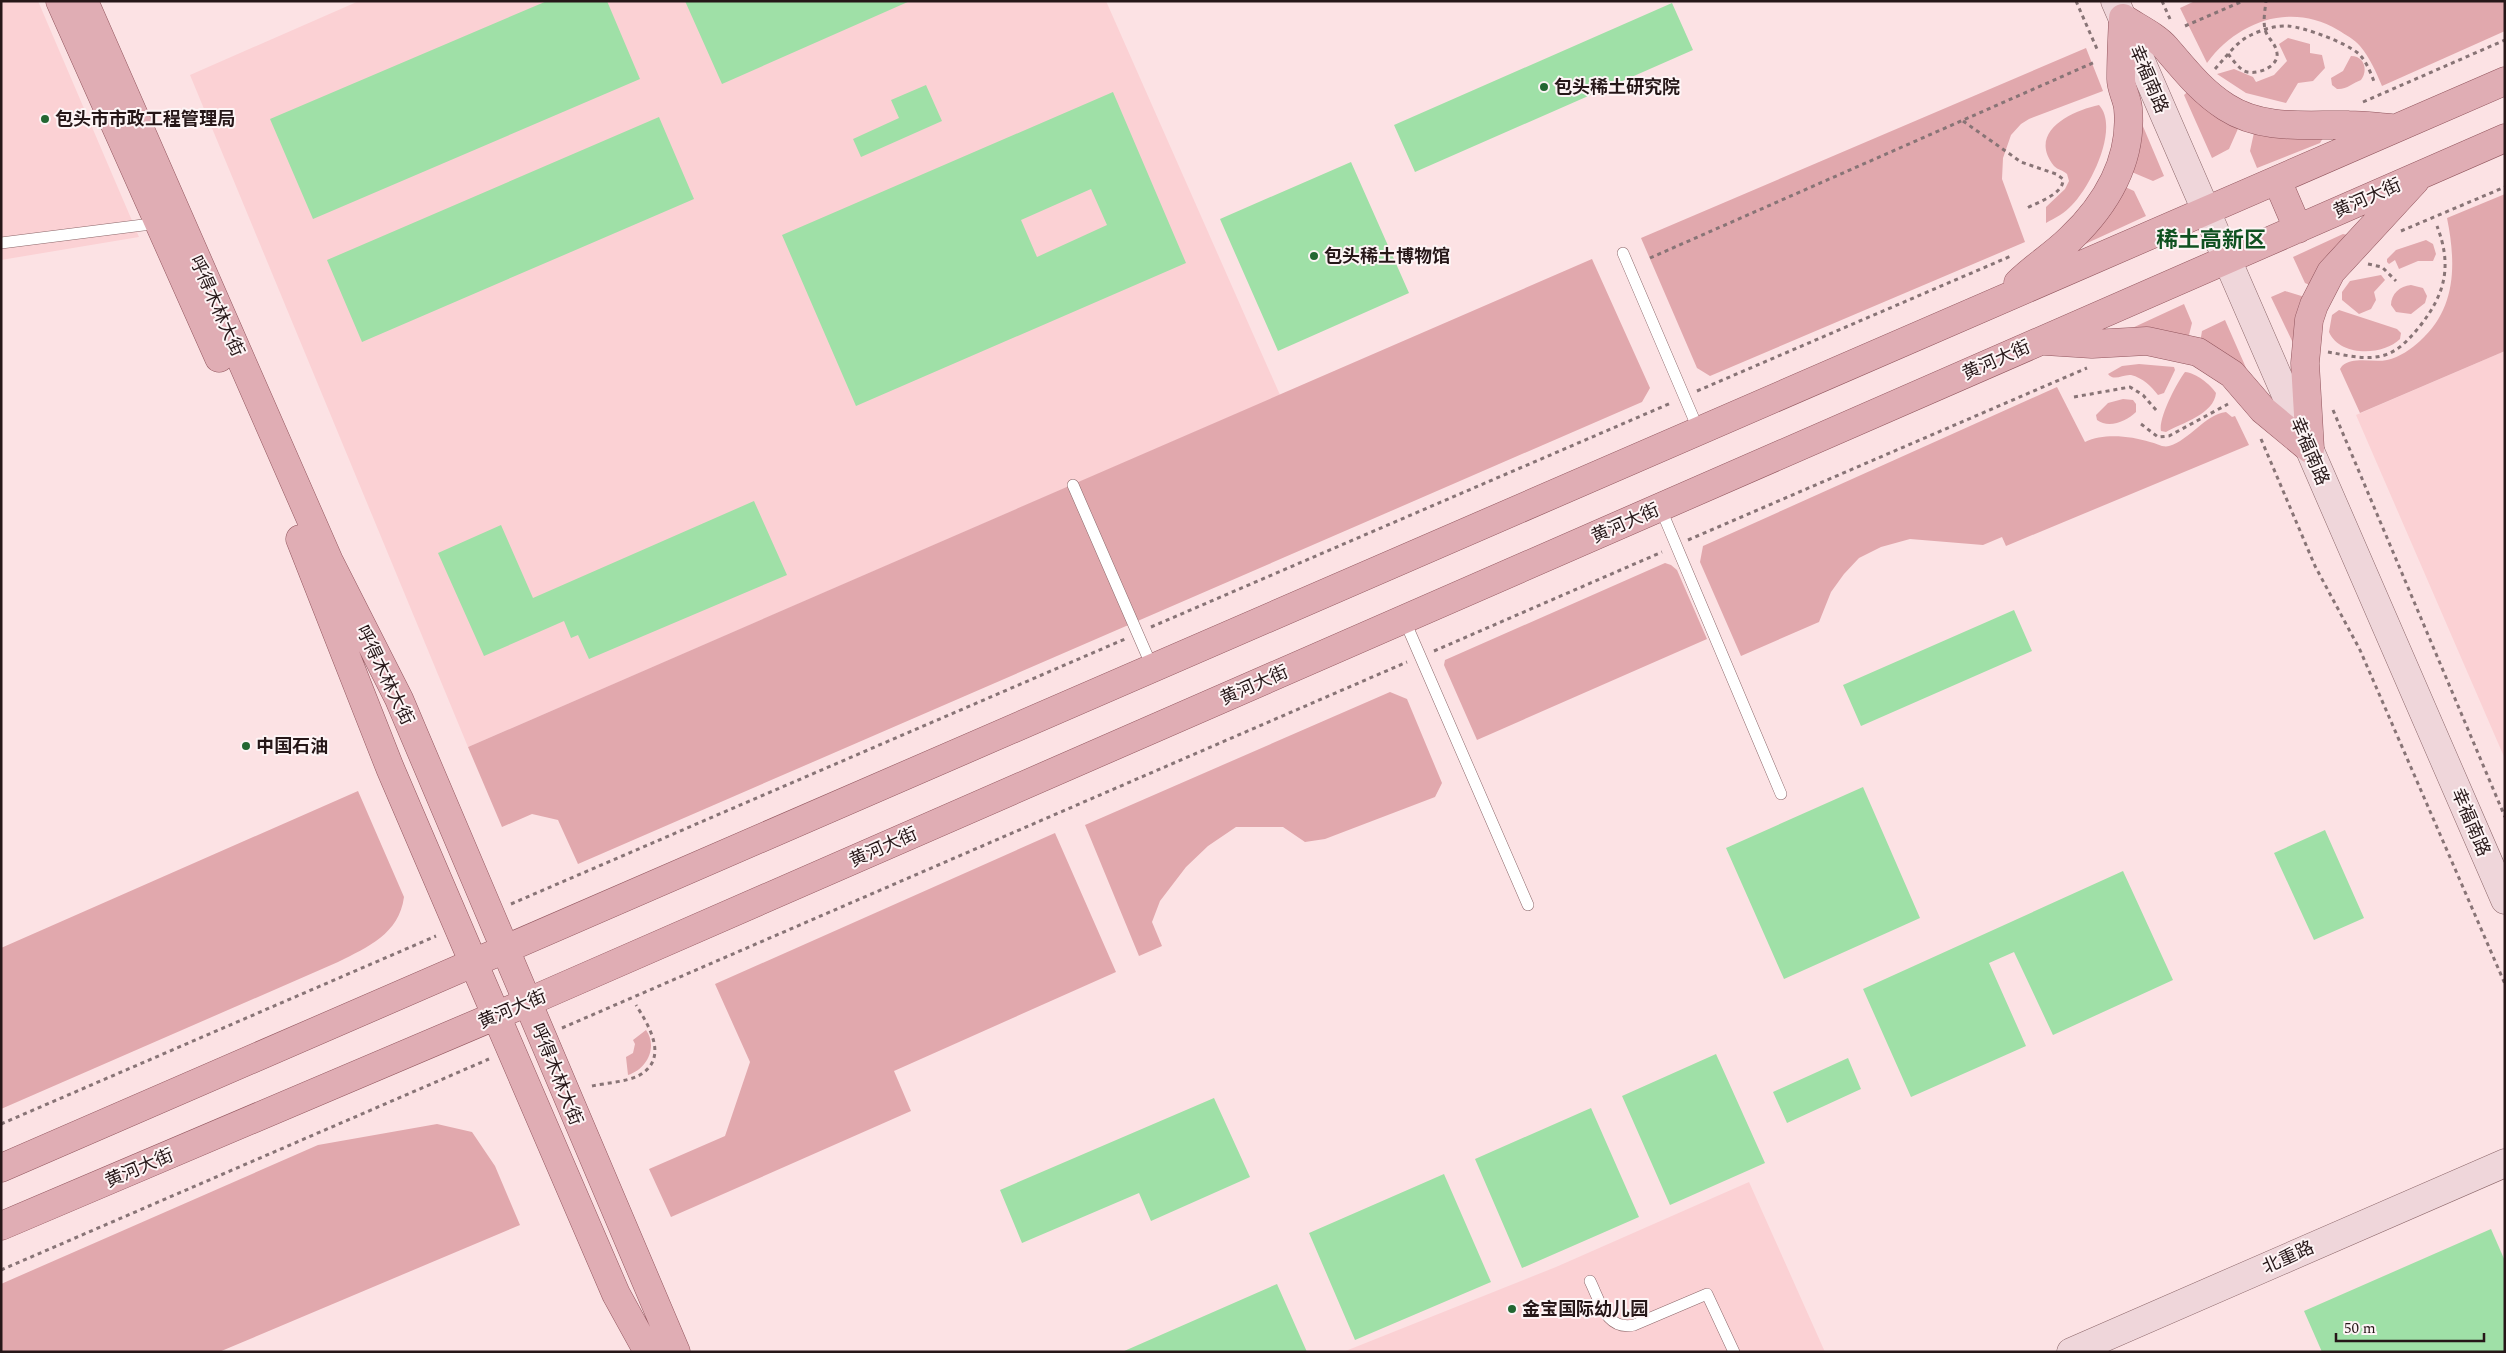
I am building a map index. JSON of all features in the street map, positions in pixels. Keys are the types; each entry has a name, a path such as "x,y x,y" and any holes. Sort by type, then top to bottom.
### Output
{"main road":[{"name":"呼得木林大街","path":"60,1 294,526 390,768 616,1294 648,1352"},
{"name":"呼得木林大街","path":"84,1 335,575 399,699 676,1352"},
{"path":"2119,10 2166,47 2196,84 2227,108 2240,114 2275,124 2396,128"},
{"path":"2002,300 2032,269 2071,239 2102,202 2115,181 2128,137 2128,108 2121,81 2119,10"},
{"name":"幸福南路","path":"2119,10 2505,900"},
{"path":"1,1168 2505,81"},
{"name":"黄河大街","path":"1,1226 528,1002 2505,138"},
{"path":"2310,449 2306,363 2309,320 2314,305 2331,272 2420,176"},
{"path":"2277,180 2298,228"},
{"path":"2041,341 2092,344 2147,341 2198,352 2232,374 2263,410 2310,449"},
{"name":"北重路","path":"2071,1352 2505,1163"}],"lane":[{"path":"1,243 159,223"},
{"path":"1623,253 1699,431"},
{"path":"1073,485 1153,669"},
{"path":"1660,507 1781,794"},
{"path":"1404,619 1528,905"},
{"path":"1590,1281 1609,1320 1616,1325 1622,1326 1634,1325 1707,1294 1734,1352"}],"path":[{"path":"2185,26 2243,1"},
{"path":"2228,54 2240,68 2248,72 2259,72 2272,64 2277,52 2265,30 2266,1"},
{"path":"2212,72 2240,42 2265,30 2288,26 2343,44 2355,51 2364,60 2375,84"},
{"path":"2356,104 2505,40"},
{"path":"1650,258 2095,62"},
{"path":"1962,121 2021,162 2056,174 2063,180 2062,186 2055,193 2027,208"},
{"path":"2395,234 2505,187"},
{"path":"2324,351 2355,357 2374,357 2395,350 2413,335 2430,312 2442,289 2445,255 2437,226"},
{"path":"2364,263 2382,268 2396,282"},
{"path":"542,1036 2092,366"},
{"path":"2074,397 2130,387 2143,395 2157,411"},
{"path":"2329,402 2505,817"},
{"path":"2141,424 2158,437 2169,436 2231,403"},
{"path":"2257,431 2315,566 2360,650 2505,984"},
{"path":"592,1086 637,1076 651,1061 655,1049 654,1038 636,1005"},
{"path":"1,1270 512,1049"}],"shaded area":[{"name":"包头市市政工程管理局","path":"1,1 38,1 139,237 1,260"},
{"path":"359,1 1106,1 1280,395 468,747 190,75"},
{"path":"2195,1 2505,1 2505,31 2382,86 2370,60 2355,41 2338,30 2302,17 2266,20 2250,27 2234,36 2207,63 2180,8"},
{"path":"2288,38 2310,44 2310,53 2322,55 2325,68 2313,81 2298,83 2286,103 2246,93 2217,74 2234,69 2253,77 2256,82 2274,75 2287,61 2279,44"},
{"path":"2086,48 2103,91 2029,119 2021,124 2011,135 2003,158 2002,179 2025,242 1710,376 1697,368 1641,238"},
{"path":"2351,56 2362,61 2365,68 2363,76 2361,80 2349,86 2337,89 2332,85 2331,78 2343,71"},
{"path":"2192,88 2241,122 2229,149 2212,158 2184,95"},
{"path":"2099,105 2105,115 2106,128 2100,157 2094,172 2072,205 2046,223 2046,207 2065,189 2069,181 2067,174 2054,166 2047,154 2046,143 2049,133 2065,118 2076,112"},
{"path":"2142,124 2164,176 2153,181 2127,170"},
{"path":"2255,128 2323,138 2320,143 2257,168 2250,151"},
{"path":"2121,185 2134,191 2146,216 2083,245"},
{"path":"2505,194 2505,351 2360,413 2340,369 2352,361 2392,359 2420,341 2441,314 2451,284 2452,252 2447,218"},
{"path":"2343,234 2348,235 2314,287 2305,283 2293,257"},
{"path":"2426,240 2433,244 2436,254 2433,261 2418,261 2399,269 2395,260 2389,264 2387,262 2387,259 2396,250"},
{"path":"1592,259 1650,388 1642,402 578,864 558,820 532,814 502,827 468,747"},
{"path":"2381,275 2385,280 2374,292 2376,300 2371,309 2359,314 2342,300 2342,292 2350,281"},
{"path":"2411,285 2423,288 2427,296 2425,303 2411,314 2396,312 2391,305 2394,294 2400,289"},
{"path":"2285,291 2308,298 2294,345 2271,297"},
{"path":"2184,304 2192,323 2188,339 2130,329"},
{"path":"2339,310 2397,329 2401,333 2400,339 2393,345 2373,351 2352,350 2342,346 2329,332 2332,315"},
{"path":"2225,320 2247,370 2200,343 2202,331"},
{"path":"2505,351 2505,759 2356,415"},
{"path":"2139,364 2174,367 2175,370 2164,393 2158,395 2153,388 2135,376 2113,377 2108,374 2122,366"},
{"path":"2185,372 2202,379 2210,386 2216,393 2214,400 2210,407 2196,417 2166,432 2161,431 2165,410"},
{"path":"2057,387 2085,442 2100,437 2117,436 2169,446 2184,439 2204,422 2226,412 2232,417 2235,416 2249,445 2006,546 2002,537 1983,545 1910,539 1881,547 1859,558 1844,574 1831,592 1819,622 1741,656 1700,562 1703,546"},
{"path":"2123,399 2133,400 2136,404 2136,412 2118,423 2107,424 2097,420 2096,415 2108,403"},
{"path":"1665,563 1677,570 1707,639 1477,740 1444,665 1445,660"},
{"path":"1390,692 1407,699 1442,783 1435,797 1325,839 1305,842 1283,827 1236,827 1208,846 1186,867 1160,901 1152,922 1162,946 1139,956 1085,825"},
{"path":"358,791 404,897 396,921 389,930 371,945 338,962 1,1109 1,948"},
{"path":"1055,833 1116,972 894,1071 911,1111 671,1217 649,1169 725,1136 750,1062 715,984"},
{"path":"646,1030 651,1043 649,1057 641,1068 628,1075 626,1057 633,1053 635,1044 633,1040"},
{"path":"437,1124 472,1132 495,1166 520,1225 219,1352 1,1352 1,1284 318,1145"},
{"path":"1749,1182 1825,1352 1343,1352 1556,1267"}],"building":[{"path":"547,1 607,1 640,79 313,219 270,119"},
{"path":"685,1 910,1 722,84"},
{"name":"包头稀土研究院","path":"1672,3 1693,50 1415,172 1394,125"},
{"path":"926,85 942,121 861,157 853,139 899,118 891,100"},
{"path":"1113,92 1186,263 856,406 782,235","holes":["1091,189 1107,225 1037,257 1021,220"]},
{"path":"659,117 694,199 362,342 327,260"},
{"name":"包头稀土博物馆","path":"1351,162 1409,293 1278,351 1220,219"},
{"path":"754,501 787,575 589,659 578,635 571,638 564,621 484,656 438,553 501,525 533,598"},
{"path":"2014,610 2032,651 1861,726 1843,685"},
{"path":"1863,787 1920,918 1784,979 1726,848"},
{"path":"2325,830 2364,918 2314,940 2274,853"},
{"path":"2123,871 2173,980 2053,1035 2014,952 1989,963 2026,1046 1911,1097 1863,989"},
{"path":"1716,1054 1765,1163 1670,1205 1622,1096"},
{"path":"1848,1058 1861,1089 1787,1123 1773,1092"},
{"path":"1214,1098 1250,1177 1151,1221 1139,1193 1022,1243 1000,1190"},
{"path":"1591,1108 1639,1217 1522,1268 1475,1159"},
{"path":"1444,1174 1491,1282 1355,1340 1309,1233"},
{"path":"2491,1229 2505,1261 2505,1352 2322,1352 2304,1311"},
{"path":"1277,1284 1307,1352 1122,1352"}],"place":[{"name":"包头稀土研究院","path":"1544,87"},
{"name":"包头市市政工程管理局","path":"45,119"},
{"name":"包头稀土博物馆","path":"1314,256"},
{"name":"中国石油","path":"246,746"},
{"name":"金宝国际幼儿园","path":"1512,1309"}],"district":[{"name":"稀土高新区","path":"2211,239"}]}
